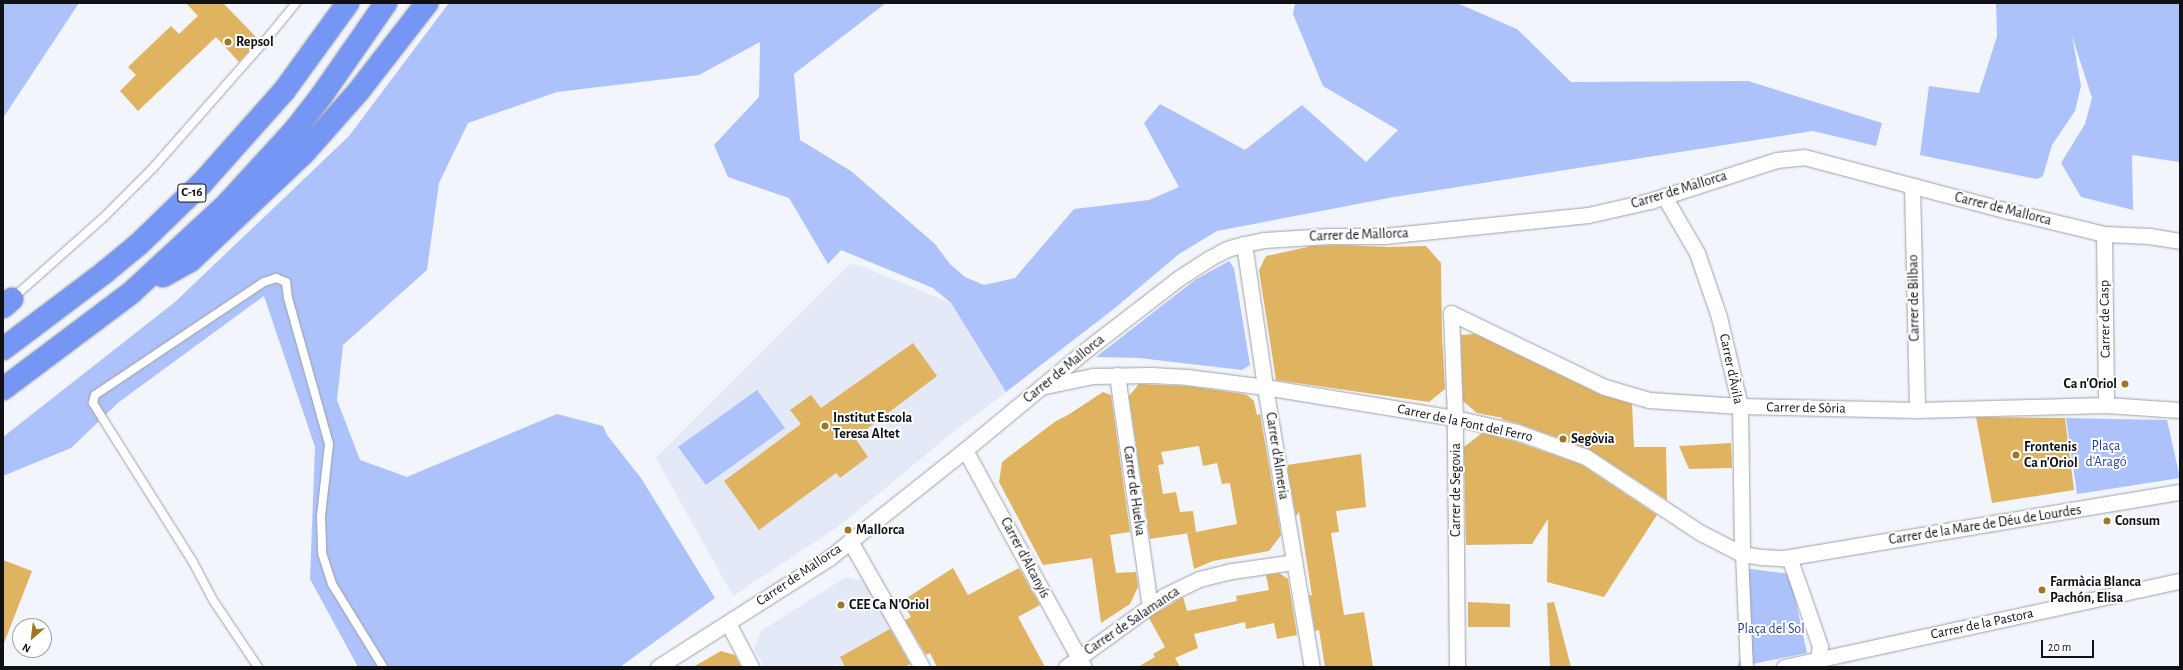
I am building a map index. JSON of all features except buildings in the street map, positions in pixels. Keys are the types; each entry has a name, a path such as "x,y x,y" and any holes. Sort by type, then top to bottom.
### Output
{"highway":[{"name":"C-16","path":"3,349 106,272 144,239 202,184 284,91 348,3"},
{"name":"C-16","path":"3,389 132,292 198,233 265,163 322,95 386,3"},
{"path":"132,292 190,261 273,184 338,117 428,3"}],"street":[{"name":"Carrer de Mallorca","path":"658,667 829,558 966,450 1087,349 1179,278 1227,249 1244,244 1264,240 1328,236 1384,236 1588,215 1664,196 1777,160 1804,156 1912,186 2104,234 2180,241"},
{"name":"Carrer de Bilbao","path":"1912,186 1917,410"},
{"name":"Carrer d'Àvila","path":"1664,196 1697,253 1719,317 1740,406 1742,554"},
{"name":"Carrer de Casp","path":"2104,234 2106,405"},
{"name":"Carrer d'Almeria","path":"1244,244 1265,387 1312,667"},
{"name":"Carrer de Sòria","path":"1451,313 1605,387 1649,400 1740,406 1917,410 2106,405 2180,410"},
{"name":"Carrer de Segovia","path":"1451,313 1455,418 1457,667"},
{"name":"Carrer de la Font del Ferro","path":"1044,386 1092,376 1117,375 1187,377 1265,387 1455,418 1516,432 1586,457 1701,533 1742,554 1762,557 1789,557"},
{"name":"Carrer de Huelva","path":"1117,375 1150,606"},
{"name":"Carrer d'Alcanyís","path":"966,450 1081,662"},
{"name":"Carrer de la Mare de Déu de Lourdes","path":"1789,557 2180,492"},
{"path":"850,541 922,667"},
{"path":"1742,554 1747,667"},
{"path":"1789,557 1820,646 1818,663"},
{"name":"Carrer de Salamanca","path":"1066,667 1081,662 1164,596 1199,579 1232,571 1294,562"},
{"name":"Carrer de la Pastora","path":"1784,667 1818,663 2180,581"},
{"path":"728,622 752,667"}],"lane":[{"path":"8,303 105,216 158,162 269,36 296,3"},
{"path":"258,667 213,600 193,562 93,403 95,395 264,282 276,278 286,282 288,298 329,444 321,518 322,553 332,584 383,667"}],"shaded area":[{"name":"Institut Escola Teresa Altet","path":"850,264 861,266 951,303 1006,392 947,437 842,524 733,596 656,458"},
{"name":"CEE Ca N'Oriol","path":"846,577 867,582 913,667 839,667 837,664 831,667 764,667 754,649 761,631"}],"green space":[{"path":"3,3 79,3 3,118"},
{"path":"449,3 886,3 794,74 800,140 851,171 935,244 950,264 965,277 984,285 1015,278 1074,209 1149,200 1179,187 1144,123 1160,104 1245,150 1302,105 1366,162 1398,130 1323,86 1293,14 1295,3 1457,3 1517,29 1571,82 1748,81 1882,123 1876,146 1813,131 1394,197 1217,231 1179,254 1115,308 1006,392 951,303 933,288 841,250 828,264 789,198 728,177 714,145 759,97 760,42 699,75 557,92 468,123 439,183 427,270 343,345 337,400 360,460 407,477 557,414 603,426 607,435 641,478 715,598 620,667 358,667 310,579 315,447 264,296 119,402 71,448 3,476 3,437 175,302 349,136"},
{"path":"1996,3 2180,3 2180,162 2132,155 2133,210 2081,197 2061,163 2085,124 2092,98 2072,36 2081,86 2075,111 2052,145 2043,176 2037,179 1920,155 1929,86 1979,93 1997,36"},
{"path":"1229,261 1234,268 1250,365 1242,370 1139,358 1096,357 1195,280"},
{"path":"757,390 785,428 706,485 678,447"},
{"name":"Plaça d'Aragó","path":"2066,418 2167,420 2180,478 2077,494"},
{"name":"Plaça del Sol","path":"1743,568 1790,574 1807,653 1737,667 1742,655"}],"place":[{"name":"Repsol","path":"228,42"},
{"name":"Ca n'Oriol","path":"2125,384"},
{"name":"Institut Escola Teresa Altet","path":"825,426"},
{"name":"Segòvia","path":"1563,439"},
{"name":"Frontenis Ca n'Oriol","path":"2016,455"},
{"name":"Consum","path":"2107,521"},
{"name":"Mallorca","path":"848,530"},
{"name":"Farmàcia Blanca Pachón, Elisa","path":"2042,590"},
{"name":"CEE Ca N'Oriol","path":"841,605"}]}
